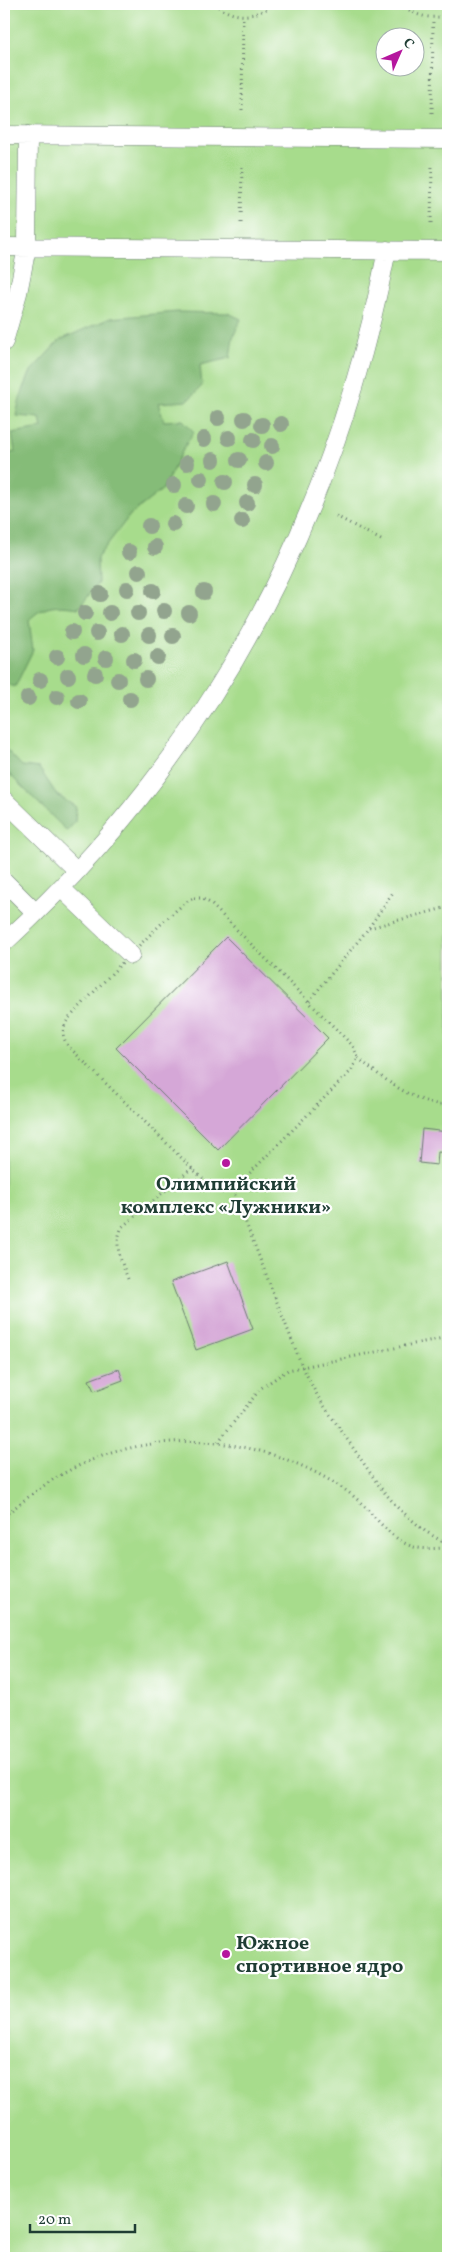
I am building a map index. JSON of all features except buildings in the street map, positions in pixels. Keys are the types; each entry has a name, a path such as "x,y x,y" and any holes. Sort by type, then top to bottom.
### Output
{"lane":[{"path":"4,135 448,139"},
{"path":"4,342 18,293 27,247 28,135"},
{"path":"4,247 448,251"},
{"path":"4,943 77,871 124,818 166,766 224,680 263,613 313,505 352,397 366,347 387,250"},
{"path":"4,800 77,871"},
{"path":"4,881 36,913"},
{"path":"61,888 131,955"}],"path":[{"path":"214,4 226,12 243,16 261,13 275,4"},
{"path":"401,4 416,15 433,19 448,16"},
{"path":"313,505 383,541"},
{"path":"309,1001 368,929 394,891"},
{"path":"358,1058 352,1071 233,1190 224,1193 218,1192 192,1168 68,1046 63,1039 64,1025 182,904 189,899 201,898 210,903 309,1001 353,1046 358,1058 384,1079 412,1096 448,1106"},
{"path":"368,929 448,907"},
{"path":"128,1278 117,1246 122,1227 192,1168"},
{"path":"233,1190 302,1366 328,1414 380,1487 398,1508 412,1521 448,1546"},
{"path":"218,1442 261,1388 278,1375 302,1366 448,1338"},
{"path":"4,1516 46,1483 93,1459 129,1448 167,1442 218,1442 259,1450 296,1462 349,1492 401,1541 416,1548 448,1546"}],"green space":[{"name":"Олимпийский комплекс «Лужники»","path":"4,4 448,4 448,2258 4,2258"},
{"path":"177,312 228,313 241,319 233,337 230,358 200,365 202,386 187,401 158,403 164,421 183,420 194,432 163,489 130,515 97,558 98,583 79,608 65,606 46,608 29,620 33,650 15,687 4,683 4,455 15,452 12,433 42,428 40,418 16,416 20,398 31,371 60,340 110,318"},
{"path":"4,747 22,766 39,768 57,795 76,807 75,822 67,831 4,769"}],"place":[{"name":"Олимпийский комплекс «Лужники»","path":"226,1163"},
{"name":"Южное спортивное ядро","path":"226,1954"}]}
